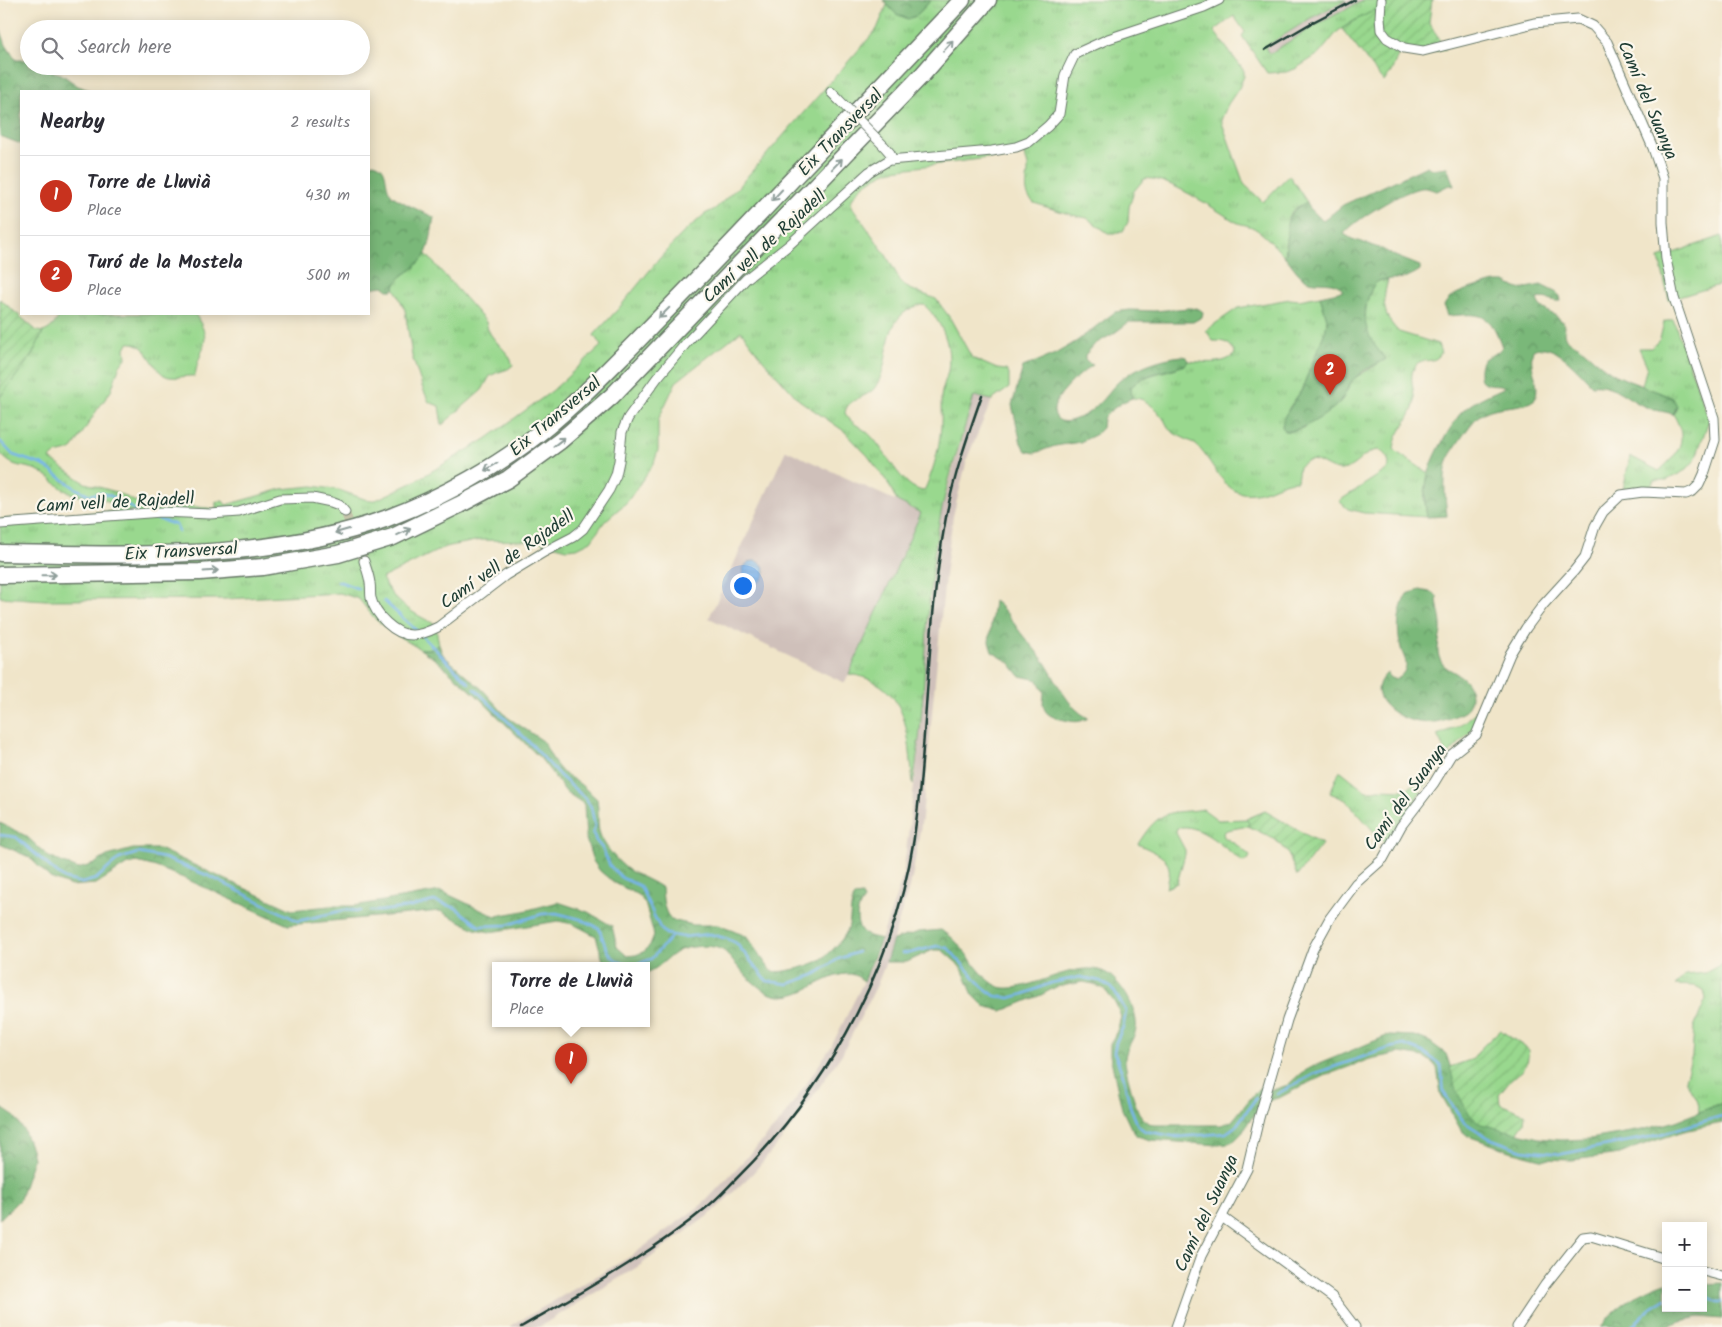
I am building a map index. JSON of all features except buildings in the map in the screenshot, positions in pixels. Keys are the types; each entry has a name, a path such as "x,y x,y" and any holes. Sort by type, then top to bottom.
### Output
{"highway":[{"name":"Eix Transversal","path":"0,553 202,553 260,548 331,534 384,519 461,484 498,462 547,427 596,382 702,275 962,0"},
{"name":"Eix Transversal","path":"0,576 200,572 262,567 338,554 393,537 508,479 560,441 612,396 924,74 988,0"}],"street":[{"name":"Camí vell de Rajadell","path":"364,561 371,597 378,612 387,622 398,630 414,635 438,627 511,571 576,535 591,519 609,490 618,468 622,432 628,418 657,378 746,279 789,245 869,172 892,160 992,151 1016,147 1029,142 1048,126 1058,114 1065,75 1075,54 1108,39 1204,7 1219,0"},
{"name":"Camí del Suanya","path":"1176,1327 1201,1256 1247,1169 1258,1118 1287,1020 1313,949 1330,918 1356,883 1383,858 1401,826 1434,783 1451,754 1476,735 1510,654 1526,628 1585,557 1603,512 1621,495 1643,492 1686,494 1693,491 1699,485 1704,474 1715,440 1714,418 1674,298 1668,269 1663,222 1664,178 1653,148 1606,42 1592,26 1578,19 1534,23 1423,51 1404,48 1388,38 1381,30 1381,0"},
{"path":"834,96 884,146 890,153 892,160"},
{"name":"Camí vell de Rajadell","path":"0,524 162,512 210,514 239,512 280,499 312,498 339,505 345,512"},
{"path":"1222,1217 1332,1298 1354,1327"},
{"path":"1517,1327 1545,1285 1583,1237 1591,1236 1662,1258"},
{"path":"1707,1271 1722,1276"}],"shaded area":[{"path":"1346,0 1364,0 1314,26 1269,54 1264,47 1311,18"},
{"path":"974,395 992,400 968,456 953,516 945,576 922,818 912,878 877,985 842,1054 789,1131 753,1173 713,1212 639,1266 539,1327 509,1327 631,1256 704,1203 780,1122 831,1047 864,981 874,960 903,876 918,754 932,577 941,512"},
{"path":"786,450 922,513 845,683 709,618"}],"green space":[{"path":"883,0 931,0 916,16 908,19 896,14"},
{"path":"931,0 1346,0 1311,18 1265,47 1269,54 1314,26 1364,0 1394,0 1338,31 1319,54 1295,69 1286,72 1267,73 1242,36 1245,32 1234,16 1214,31 1244,71 1239,88 1228,104 1221,120 1244,184 1263,202 1289,175 1307,202 1299,206 1288,217 1285,257 1267,238 1254,228 1236,222 1177,188 1153,179 1144,179 1134,191 1129,207 1128,222 1123,231 1119,233 1108,233 1087,218 1034,203 1028,195 1026,186 1028,166 1022,150 996,157 893,170 881,174 868,182 853,198 851,203 853,208 886,255 902,284 936,299 950,318 972,358 997,369 1006,370 1009,374 1009,388 992,400 974,396 944,498 931,580 921,717 913,784 907,730 895,700 884,688 869,679 849,674 921,513 897,501 888,483 868,456 844,431 799,400 763,360 741,331 676,382 658,420 658,450 654,463 627,502 605,521 591,541 577,548 567,549 537,541 480,540 445,547 382,578 397,600 419,616 435,624 439,644 432,649 420,649 398,636 375,619 359,599 340,593 225,599 46,600 0,597 0,519 119,511 102,499 77,496 70,493 41,472 15,465 5,459 0,453 0,397 32,355 43,332 51,327 59,315 196,315 204,332 204,345 195,376 171,377 164,375 140,346 128,343 125,348 126,358 119,367 111,391 73,448 55,454 50,459 85,483 116,492 150,509 179,505 216,509 216,502 223,501 226,505 282,489 313,486 339,490 370,501 378,499 412,483 486,439 552,391 601,346 594,335 659,259 682,234 705,214 715,209 738,187 877,29 887,5 896,14 916,16","holes":["919,305 924,305 931,312 945,335 949,362 941,397 941,426 938,450 924,491 916,489 908,483 868,433 850,420 845,413 850,404 876,386 885,363 892,329 898,319 906,311"]},
{"path":"1394,0 1432,0 1429,22 1445,50 1424,53 1399,53 1391,72 1384,82 1342,29"},
{"path":"0,28 6,45 16,60 20,60 20,75 62,75 78,86 89,90 20,90 20,144 0,136"},
{"path":"373,163 382,168 389,191 394,197 434,217 430,241 424,258 401,277 393,290 388,290 383,286 370,288 370,164"},
{"path":"1427,166 1431,169 1447,167 1454,186 1449,185 1437,191 1421,188 1403,194 1368,214 1344,234 1352,239 1382,249 1420,266 1420,270 1409,276 1377,282 1370,293 1365,311 1365,320 1374,344 1386,359 1353,379 1337,405 1323,416 1306,426 1284,431 1282,426 1284,417 1301,391 1326,329 1327,319 1320,296 1343,291 1335,284 1305,279 1285,257 1287,225 1291,213 1307,202 1309,207 1323,221 1343,205"},
{"path":"1722,236 1722,284 1669,300 1659,258"},
{"path":"426,254 486,322 490,334 507,354 513,365 490,376 482,390 442,425 439,406 429,402 423,389 412,356 405,310 394,287 396,280 416,266"},
{"path":"1388,280 1384,301 1386,314 1393,326 1399,332 1438,344 1441,353 1435,359 1418,363 1415,366 1412,375 1413,410 1397,436 1394,449 1428,473 1424,498 1427,517 1364,513 1348,509 1339,501 1388,469 1389,463 1387,458 1379,450 1369,453 1351,466 1341,470 1310,460 1299,467 1297,481 1290,481 1255,493 1238,492 1227,485 1197,446 1171,431 1163,418 1149,404 1141,399 1132,398 1131,387 1145,377 1177,368 1188,361 1219,362 1235,354 1227,343 1213,341 1206,330 1238,308 1320,296 1327,319 1326,330 1301,391 1289,408 1282,426 1288,432 1303,428 1336,406 1342,400 1353,379 1386,359 1369,338 1365,318 1368,297 1373,286 1379,281"},
{"path":"1495,282 1505,282 1518,289 1541,285 1557,293 1561,301 1543,298 1537,299 1538,303 1562,321 1566,337 1570,342 1580,347 1616,375 1673,398 1677,406 1673,414 1649,408 1607,386 1592,385 1565,358 1549,349 1533,350 1532,362 1537,387 1535,399 1524,404 1489,410 1475,420 1465,432 1447,462 1445,485 1447,516 1427,517 1425,493 1429,473 1448,432 1459,415 1469,406 1505,387 1485,383 1480,377 1482,362 1502,347 1498,335 1489,321 1477,315 1447,316 1444,306 1453,296 1459,293"},
{"path":"0,299 37,331 43,332 32,355 0,397"},
{"path":"1199,309 1203,312 1202,317 1193,322 1129,322 1095,344 1085,355 1085,360 1093,365 1066,388 1060,396 1054,411 1056,417 1066,422 1087,414 1123,378 1147,365 1182,356 1187,357 1188,361 1185,365 1149,375 1137,382 1131,387 1132,398 1123,402 1103,418 1102,428 1095,435 1080,442 1055,446 1035,453 1026,451 1021,443 1012,405 1023,367 1055,354 1077,341 1115,312"},
{"path":"1673,319 1709,420 1695,460 1686,470 1667,480 1654,480 1651,486 1623,490 1630,456 1659,471 1672,458 1680,445 1681,431 1673,414 1676,410 1673,398 1642,386 1647,366 1639,348 1651,348 1660,339 1664,322"},
{"path":"1420,590 1434,593 1437,597 1441,627 1438,647 1439,657 1446,667 1466,681 1470,688 1471,696 1468,707 1463,712 1440,721 1423,723 1410,720 1392,711 1380,698 1378,690 1380,682 1387,673 1393,679 1405,671 1406,662 1399,641 1400,613 1407,594"},
{"path":"994,601 1007,613 1046,664 1074,708 1088,718 1074,722 1057,718 1047,713 1043,706 1044,692 1038,680 1020,676 1009,662 992,652 989,642"},
{"path":"439,644 444,656 483,690 507,717 543,741 554,762 562,772 597,799 599,831 604,842 616,859 626,868 662,888 665,909 671,920 693,925 718,925 746,936 771,971 776,972 803,967 832,951 847,931 854,896 862,895 864,900 857,914 860,929 869,936 881,939 864,981 853,974 843,974 791,995 775,995 768,993 754,983 724,951 706,946 692,947 676,952 650,972 650,962 603,962 596,936 573,924 558,921 490,932 475,929 440,911 288,925 186,879 156,867 137,862 126,865 96,884 71,886 50,878 29,857 0,844 0,823 26,836 49,857 78,869 94,864 107,856 133,849 159,849 292,910 329,906 354,906 441,891 496,916 558,902 588,912 612,926 617,947 627,956 645,951 654,935 645,903 638,895 613,882 600,871 593,861 586,839 584,804 566,792 541,759 475,694 436,660 420,649 432,649"},
{"path":"1477,711 1482,713 1474,728 1441,762 1385,844 1346,800 1330,793 1341,771 1366,791 1378,789 1406,790 1445,751 1437,735 1459,726"},
{"path":"1203,809 1218,820 1246,819 1250,821 1248,826 1227,830 1223,833 1224,837 1250,856 1248,860 1243,862 1203,833 1185,827 1177,828 1176,833 1185,850 1185,854 1177,883 1166,888 1169,878 1168,864 1153,851 1138,844 1149,828 1163,816 1169,813"},
{"path":"1265,811 1322,844 1297,876 1285,849 1274,840 1248,826 1249,822 1246,819"},
{"path":"941,930 956,942 983,974 997,986 1004,988 1017,987 1077,970 1092,969 1105,972 1116,981 1131,1004 1136,1023 1135,1033 1125,1058 1130,1085 1139,1113 1153,1125 1221,1125 1232,1121 1259,1088 1273,1090 1288,1085 1301,1073 1314,1066 1389,1035 1415,1036 1430,1042 1446,1054 1454,1077 1456,1090 1482,1124 1539,1138 1560,1140 1590,1139 1642,1130 1676,1121 1722,1103 1722,1123 1684,1131 1620,1154 1572,1160 1541,1159 1510,1151 1468,1136 1461,1130 1441,1094 1437,1068 1433,1063 1424,1057 1400,1053 1370,1059 1324,1076 1281,1097 1268,1101 1249,1121 1242,1133 1235,1140 1227,1144 1151,1140 1137,1136 1122,1109 1110,1055 1110,1044 1117,1031 1121,1017 1116,1004 1104,989 1094,984 1083,982 1056,987 1002,1011 984,1006 973,995 963,971 942,950 933,950 907,962 886,962 893,940 919,932"},
{"path":"1722,964 1722,1103 1698,1113 1697,1099 1685,1079 1692,1056 1694,1027 1706,999 1704,990 1695,986 1675,985 1686,975 1705,973"},
{"path":"1500,1030 1529,1050 1527,1064 1499,1094 1500,1104 1525,1114 1524,1123 1517,1133 1481,1124 1469,1114 1456,1090 1450,1067 1473,1059 1482,1047"},
{"path":"0,1107 15,1117 24,1131 33,1159 20,1199 0,1219"},
{"path":"1722,1283 1722,1319 1700,1317 1680,1321 1665,1327 1601,1327 1621,1306 1648,1289 1662,1284 1662,1312 1707,1312 1707,1284"}],"water":[{"path":"754,561 762,564 765,572 762,580 754,583 746,580 743,572 746,564"}],"waterway":[{"path":"0,441 13,455 43,465 75,488 90,495 100,493 109,495 137,511"},
{"path":"149,516 176,525 179,532"},
{"path":"338,581 359,589"},
{"path":"384,601 418,632"},
{"path":"422,636 469,683"},
{"path":"475,689 533,746 560,776 585,798 591,807 595,826 593,832 596,841 602,848 610,866 622,878 640,886 660,928 666,934 683,937 710,934 728,939 736,943 767,981 788,984 814,975 838,959 858,952"},
{"path":"0,835 16,837 65,879 82,883 96,879 119,859 138,853 164,858 209,876 298,921 345,910 360,911"},
{"path":"370,911 411,907 434,901 456,908 479,926 507,925 542,914 556,913 580,919 599,928 610,954 621,962"},
{"path":"642,962 651,959 672,936"},
{"path":"902,953 910,953 937,946 948,948 983,987 995,996 1010,998 1051,983 1080,977 1100,981 1112,988 1126,1011 1123,1027 1116,1042 1114,1052 1123,1075 1130,1106 1138,1126 1145,1131 1178,1137 1226,1133 1236,1126 1256,1098"},
{"path":"1277,1094 1316,1073 1389,1048 1404,1045 1425,1053 1441,1065 1444,1093 1464,1122 1489,1138 1522,1150 1562,1154 1650,1137 1722,1116"},
{"path":"1707,1296 1722,1302"},
{"path":"1631,1327 1650,1309 1662,1302"}],"tunnel":[{"path":"345,512 364,561"}],"railway":[{"path":"1265,50 1355,0"},
{"path":"521,1327 640,1256 686,1224 714,1201 770,1142 803,1102 832,1058 857,1013 879,965 896,916 909,866 917,815 935,591 940,554 953,486 982,395"}],"place":[{"name":"Turó de la Mostela","path":"1330,395"},
{"name":"Torre de Lluvià","path":"571,1084"}]}
